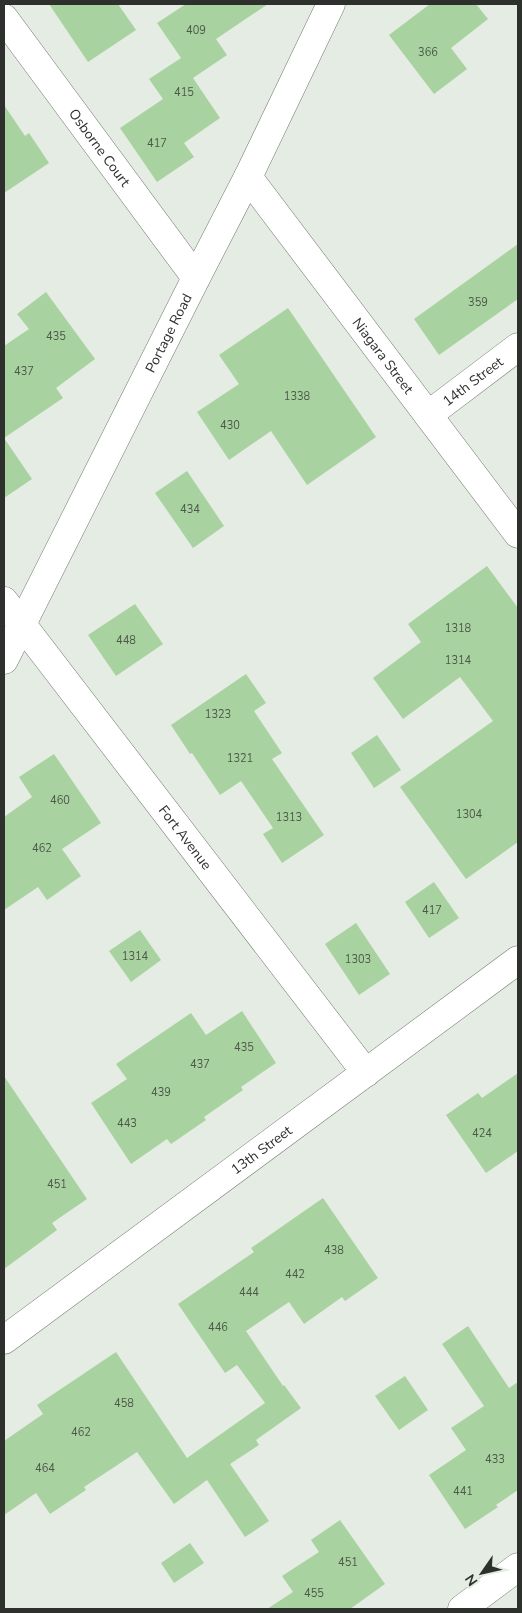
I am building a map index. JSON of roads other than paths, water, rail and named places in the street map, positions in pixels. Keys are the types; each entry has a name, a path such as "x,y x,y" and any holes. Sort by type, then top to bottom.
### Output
{"street":[{"name":"Portage Road","path":"4,660 248,177 331,4"},
{"name":"Osborne Court","path":"4,18 196,278"},
{"name":"Niagara Street","path":"248,177 518,534"},
{"name":"14th Street","path":"428,415 518,347"},
{"name":"Fort Avenue","path":"4,601 366,1073"},
{"name":"13th Street","path":"4,1340 518,960"},
{"path":"462,1609 518,1567"}]}
